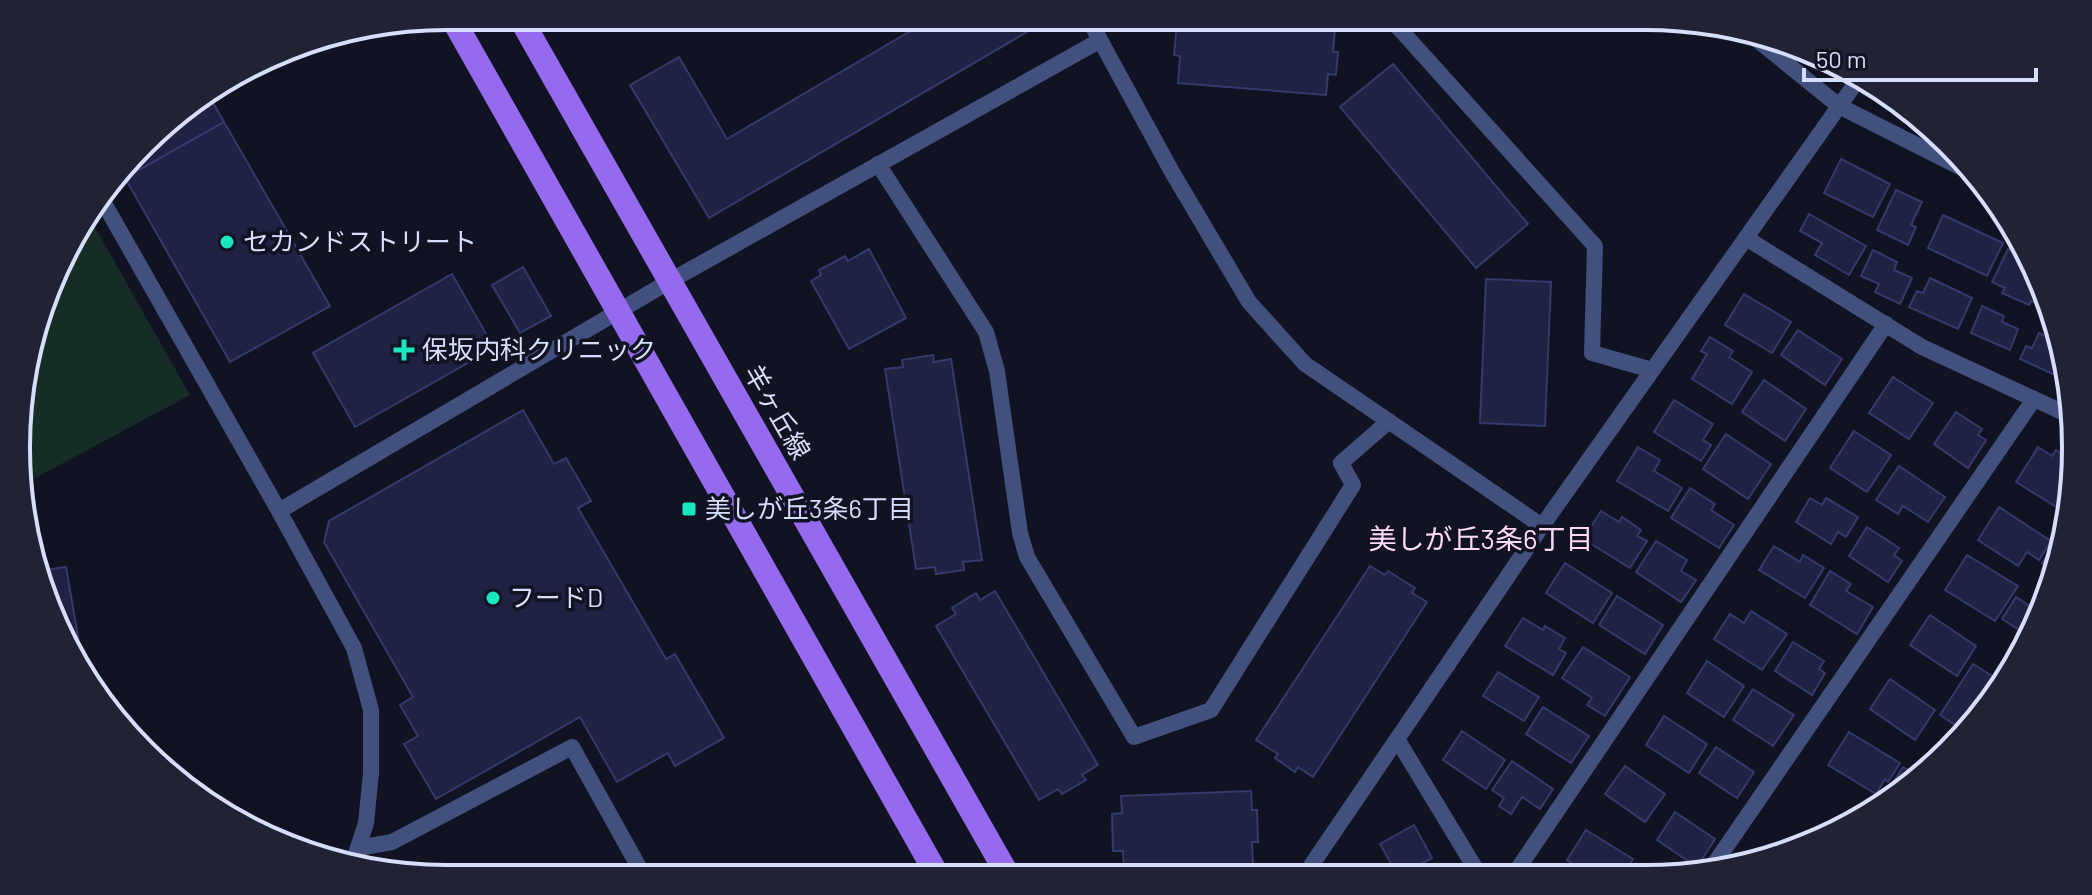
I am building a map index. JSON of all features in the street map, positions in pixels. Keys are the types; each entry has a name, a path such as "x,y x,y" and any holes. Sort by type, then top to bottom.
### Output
{"main road":[{"path":"459,30 932,865"},
{"name":"羊ヶ丘線","path":"527,30 1002,865"}],"street":[{"path":"1094,30 1172,172 1249,302 1305,364 1542,526"},
{"path":"1401,30 1595,246 1592,353 1652,370"},
{"path":"279,511 670,281 1099,41"},
{"path":"1768,49 1839,106 1948,161"},
{"path":"1311,865 1542,526 1853,86"},
{"path":"878,164 986,332 997,371 1020,533 1027,557 1134,737 1211,710 1353,485 1341,463 1389,421"},
{"path":"106,207 354,648 371,710 371,773 366,823 355,855"},
{"path":"1746,238 1922,347 2060,411"},
{"path":"1520,865 1886,324"},
{"path":"1718,858 2034,399"},
{"path":"1397,739 1473,865"},
{"path":"356,855 392,842 572,747 638,865"}],"green space":[{"path":"94,226 190,395 32,480 31,420 44,339 73,263"}],"building":[{"path":"912,30 1027,32 709,218 630,85 679,57 727,139"},
{"path":"1176,30 1335,30 1333,52 1338,52 1336,75 1328,74 1326,95 1178,83 1180,56 1174,55"},
{"path":"1393,64 1528,224 1476,268 1340,107"},
{"path":"213,102 224,122 132,174 172,134"},
{"name":"セカンドストリート","path":"224,122 330,306 230,362 127,181 132,174"},
{"path":"1841,159 1890,184 1873,217 1824,193"},
{"path":"1896,190 1922,202 1911,225 1916,227 1908,245 1877,230"},
{"path":"1809,214 1866,246 1849,275 1815,255 1822,243 1800,231"},
{"path":"1943,215 2003,243 1987,276 1928,248"},
{"path":"869,249 906,318 849,349 811,281 821,275 819,270 845,256 848,261"},
{"path":"2008,249 2013,251 2036,303 2031,301 2029,305 2002,293 2005,288 1992,282"},
{"path":"1873,250 1897,262 1894,270 1912,278 1900,304 1875,292 1879,284 1861,276"},
{"path":"523,267 551,316 520,333 492,285"},
{"name":"保坂内科クリニック","path":"452,274 494,348 355,427 313,353"},
{"path":"1930,278 1972,298 1958,329 1909,307 1917,291 1923,293"},
{"path":"1486,279 1551,282 1545,426 1480,423"},
{"path":"1744,294 1791,322 1772,353 1725,325"},
{"path":"1982,306 2004,316 2002,322 2018,329 2010,350 1971,333"},
{"path":"1798,330 1842,359 1825,385 1781,355"},
{"path":"2039,333 2047,337 2055,375 2020,359 2026,346 2032,348"},
{"path":"1710,337 1733,351 1729,357 1752,372 1732,404 1692,379 1707,354 1701,351"},
{"path":"933,355 934,362 951,359 982,560 963,562 964,570 936,574 935,567 916,569 885,369 903,367 902,360"},
{"path":"1893,377 1933,403 1909,439 1869,413"},
{"path":"1764,380 1806,409 1785,441 1742,412"},
{"path":"1674,400 1713,424 1703,440 1711,445 1701,461 1654,432"},
{"name":"フードD","path":"523,410 554,464 566,458 591,501 578,508 666,659 675,654 724,738 675,766 668,753 617,782 580,717 436,799 404,744 418,736 400,705 413,697 324,542 329,521"},
{"path":"1956,412 1982,429 1978,435 1986,440 1968,468 1934,444"},
{"path":"1854,431 1891,455 1867,492 1830,468"},
{"path":"1726,434 1771,464 1748,499 1703,469"},
{"path":"1638,447 1660,460 1654,471 1682,488 1668,511 1617,481"},
{"path":"2038,447 2052,456 2056,450 2062,454 2057,507 2016,482"},
{"path":"1899,466 1945,497 1928,522 1903,506 1898,514 1876,500"},
{"path":"1690,488 1715,504 1711,510 1734,525 1719,548 1671,518"},
{"path":"1810,498 1822,505 1826,498 1858,517 1846,537 1838,532 1831,544 1796,522"},
{"path":"1999,507 2051,541 2039,560 2027,552 2018,566 1978,540"},
{"path":"1601,511 1619,522 1622,517 1641,530 1637,536 1647,541 1630,568 1583,539"},
{"path":"1867,527 1899,548 1894,555 1902,561 1888,582 1849,556"},
{"path":"1656,541 1687,560 1681,571 1696,580 1681,602 1636,572"},
{"path":"1774,546 1800,562 1803,555 1824,568 1805,598 1759,570"},
{"path":"1967,555 2018,586 1995,621 1945,590"},
{"path":"1565,563 1612,593 1593,623 1546,593"},
{"path":"1370,566 1385,575 1388,571 1415,588 1412,593 1427,602 1313,777 1298,767 1295,772 1275,758 1278,754 1256,740"},
{"path":"66,567 79,643 62,607 48,570"},
{"path":"1830,571 1851,584 1846,591 1873,607 1857,634 1810,605"},
{"path":"995,591 1098,765 1082,775 1086,780 1062,794 1058,789 1039,800 936,626 956,614 952,608 976,593 980,600"},
{"path":"1617,596 1663,625 1645,654 1599,625"},
{"path":"2016,597 2030,606 2020,630 2002,619"},
{"path":"1751,611 1787,634 1762,670 1714,639 1730,614 1744,623"},
{"path":"1930,615 1976,646 1957,676 1910,645"},
{"path":"1523,618 1565,638 1559,649 1566,653 1553,675 1505,646"},
{"path":"1793,642 1824,661 1819,669 1825,673 1812,695 1775,671"},
{"path":"1583,647 1630,677 1605,716 1587,705 1592,698 1562,678"},
{"path":"1707,661 1744,686 1724,717 1687,693"},
{"path":"1973,664 1993,677 1956,725 1940,715"},
{"path":"1498,672 1539,697 1524,721 1483,696"},
{"path":"1890,679 1935,710 1915,740 1870,709"},
{"path":"1753,689 1794,715 1773,746 1733,720"},
{"path":"1543,707 1589,736 1571,763 1526,734"},
{"path":"1664,716 1707,744 1689,773 1646,745"},
{"path":"1462,731 1505,760 1486,789 1443,760"},
{"path":"1849,732 1900,763 1876,794 1828,765"},
{"path":"1716,747 1754,772 1737,798 1699,773"},
{"path":"1512,761 1553,789 1540,809 1522,797 1511,814 1499,806 1504,798 1492,790"},
{"path":"1625,766 1665,794 1645,822 1605,794"},
{"path":"1903,767 1909,771 1899,779 1893,783"},
{"path":"1251,791 1252,810 1257,810 1258,842 1252,842 1253,865 1124,865 1123,851 1113,851 1112,814 1122,813 1121,796"},
{"path":"1675,812 1715,839 1701,861 1690,862 1657,840"},
{"path":"1414,825 1432,858 1419,865 1392,865 1380,844"},
{"path":"1586,830 1633,859 1629,865 1575,865 1567,860"}],"place":[{"name":"セカンドストリート","path":"227,242"},
{"name":"保坂内科クリニック","path":"404,350"},
{"name":"美しが丘3条6丁目","path":"689,509"},
{"name":"フードD","path":"493,598"}],"district":[{"name":"美しが丘3条6丁目","path":"1481,539"}]}
